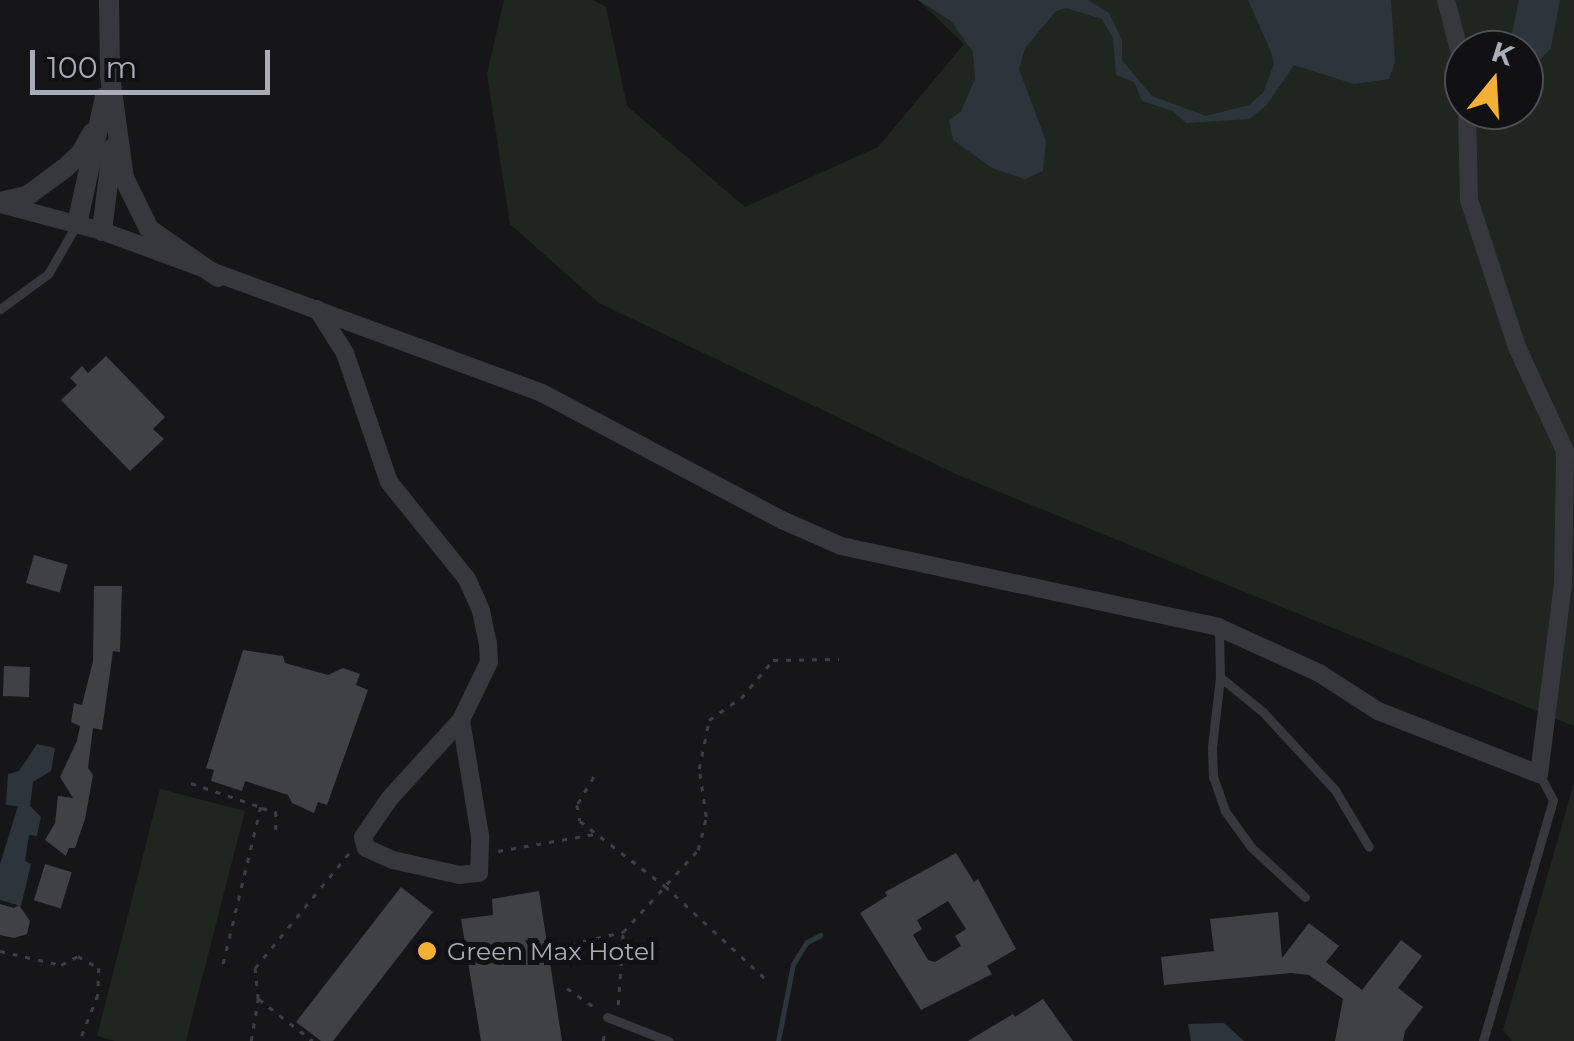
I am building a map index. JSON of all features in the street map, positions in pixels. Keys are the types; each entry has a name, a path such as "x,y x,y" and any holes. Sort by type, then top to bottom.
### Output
{"street":[{"path":"102,231 110,76 109,0"},
{"path":"1446,0 1454,30"},
{"path":"0,203 27,196 65,168 108,125"},
{"path":"77,224 108,125"},
{"path":"108,125 124,178 149,230 218,278"},
{"path":"0,203 102,231 218,278 316,309 542,393 782,520 842,546 1218,627 1319,672 1378,711 1539,774 1563,585 1565,451 1517,347 1469,200 1467,130"},
{"path":"316,309 346,353 388,482 467,579 481,611 488,662 461,720 390,798 363,837 366,848 393,860 459,875 479,873 482,854 461,720"}],"lane":[{"path":"0,309 48,274 77,224"},
{"path":"1218,627 1220,677 1212,762 1225,811 1251,847 1305,897"},
{"path":"1220,677 1263,712 1322,775 1369,847"},
{"path":"1483,1041 1553,800 1539,774"},
{"path":"606,1017 670,1041"}],"path":[{"path":"558,947 623,932 698,850 706,817 699,769 709,720 741,698 773,660 840,659"},
{"path":"594,777 576,804 580,820 665,886 770,983"},
{"path":"191,782 276,812 276,831"},
{"path":"222,969 261,808"},
{"path":"482,854 596,834"},
{"path":"250,1041 258,998 255,968 363,837"},
{"path":"567,988 606,1017 618,1009 623,932"},
{"path":"0,951 61,964 78,956 99,968 98,995 80,1041"},
{"path":"258,998 313,1041"}],"shaded area":[{"path":"504,0 593,0 606,7 627,106 745,207 878,147 964,44 918,0 1574,0 1574,726 958,475 599,303 510,224 487,74"},
{"path":"918,0 1088,0 1109,13 1122,40 1122,60 1152,96 1206,116 1249,105 1263,93 1274,64 1248,0 1391,0 1395,62 1389,79 1354,84 1294,65 1267,105 1249,119 1186,123 1173,111 1142,101 1134,82 1116,75 1113,38 1102,19 1066,8 1056,11 1025,48 1019,69 1046,141 1043,171 1025,179 992,168 953,140 949,121 961,111 975,79 973,52 951,21"},
{"path":"1519,0 1560,0 1551,48 1544,56 1544,30 1513,30"},
{"path":"37,744 55,748 51,771 33,782 30,806 41,817 37,836 29,835 25,861 31,864 21,906 0,900 0,864 18,806 6,805 8,774 19,771"},
{"path":"1574,783 1574,1041 1512,1041 1503,1030"},
{"path":"160,789 245,811 186,1041 115,1041 97,1036"},
{"path":"1224,1023 1244,1041 1191,1041 1188,1024"}],"building":[{"path":"106,356 165,417 153,429 164,439 130,471 61,400 77,385 70,378 82,366 88,373"},
{"path":"34,555 68,565 60,593 26,583"},
{"path":"94,586 122,586 120,652 113,651 102,730 93,728 88,768 93,775 85,819 75,848 69,848 66,856 45,840 55,823 58,796 73,798 60,777 80,726 71,722 74,703 82,705 93,661"},
{"path":"243,650 283,656 285,663 328,675 343,668 360,674 356,685 368,690 327,805 318,802 314,813 292,803 288,795 245,781 242,791 211,781 214,770 206,768"},
{"path":"4,666 30,667 29,697 3,696"},
{"path":"956,853 974,882 978,879 1016,949 987,966 992,974 921,1010 860,913 887,896 885,892","holes":["948,901 966,929 955,936 961,946 935,962 928,960 913,935 922,929 917,920"]},
{"path":"45,864 72,872 61,909 34,900"},
{"path":"401,887 433,912 333,1041 321,1041 296,1022"},
{"path":"539,891 562,1041 481,1041 461,919 493,915 492,899"},
{"path":"0,904 14,908 19,905 30,921 27,934 14,938 0,935"},
{"path":"1278,912 1282,958 1309,923 1339,946 1326,962 1362,990 1401,940 1422,956 1398,988 1423,1007 1405,1031 1403,1041 1335,1041 1343,999 1309,975 1291,973 1164,985 1161,957 1214,951 1210,919"},
{"path":"1043,999 1073,1041 968,1041 1013,1014 1015,1017"}],"waterway":[{"path":"778,1041 793,964 807,942 820,935"}],"place":[{"name":"Green Max Hotel","path":"427,951"}]}
